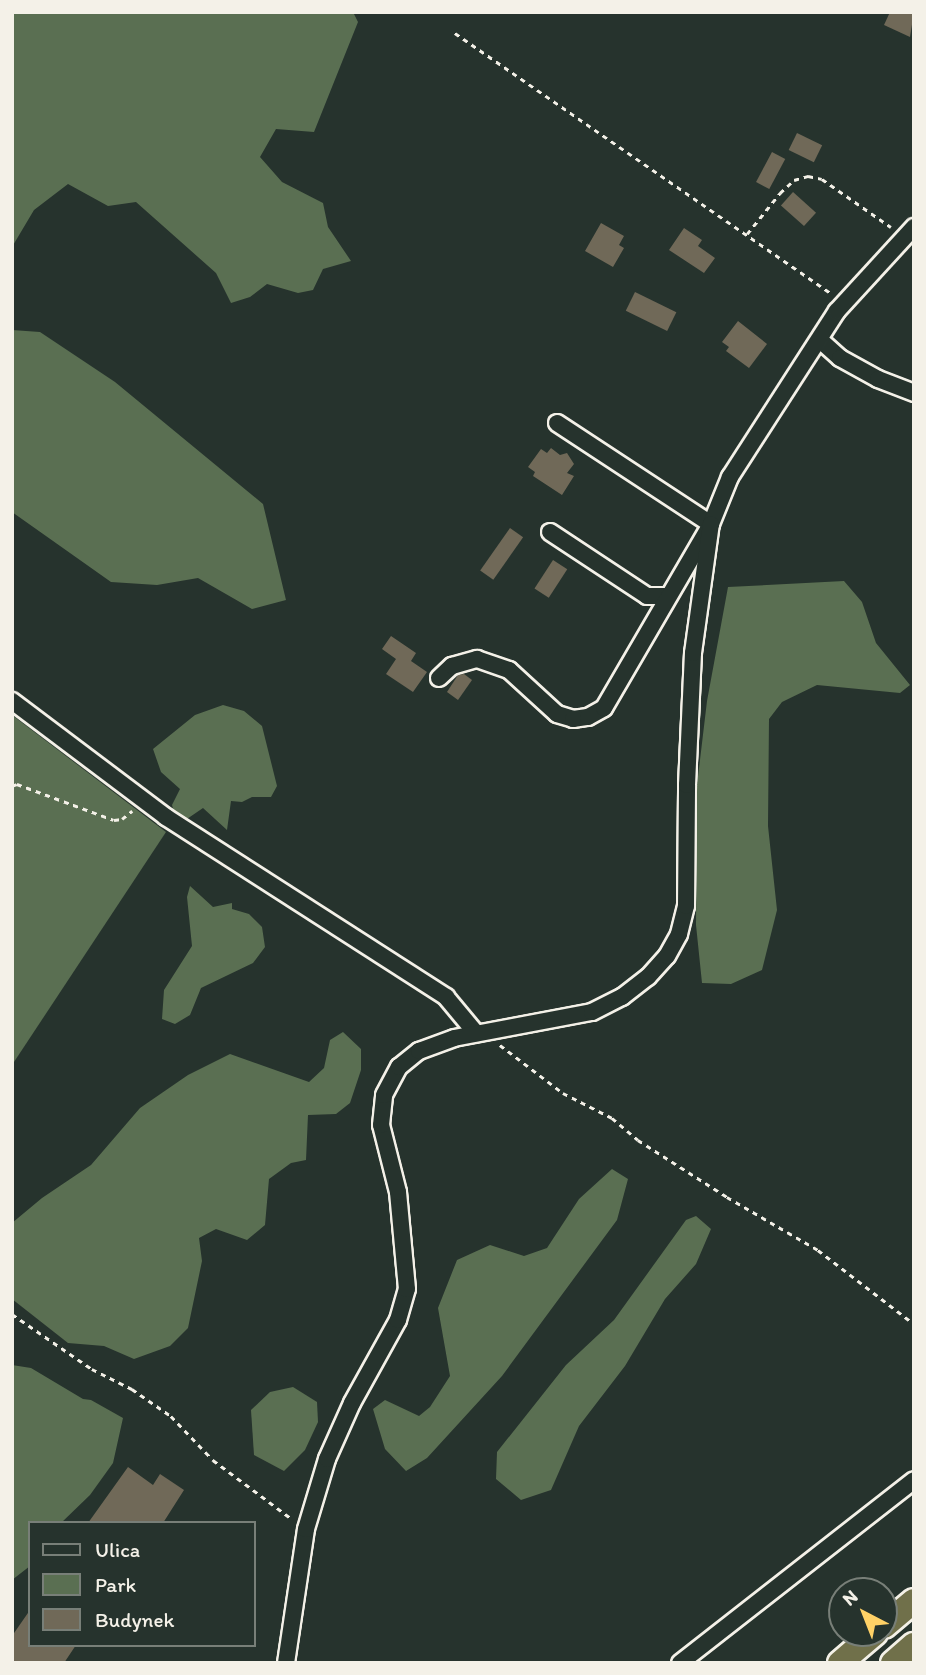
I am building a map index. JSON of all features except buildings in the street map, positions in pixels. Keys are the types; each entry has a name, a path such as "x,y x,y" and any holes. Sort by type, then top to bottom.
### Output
{"highway":[{"path":"898,1614 914,1601"},
{"path":"893,1663 914,1646"},
{"path":"840,1663 859,1647"}],"street":[{"path":"439,678 452,666 466,660 491,663 509,670 557,715 573,719 588,717 604,708 711,524 730,477 844,303 910,231"},
{"path":"820,340 840,358 868,374 914,393"},
{"path":"557,424 711,524"},
{"path":"286,1663 306,1529 327,1459 352,1403 398,1321 407,1289 398,1192 381,1125 384,1095 399,1067 419,1051 476,1033 592,1012 622,998 648,977 667,956 679,934 686,906 687,785 693,653 711,524"},
{"path":"550,531 647,596 668,596"},
{"path":"12,701 145,801 446,997 476,1033"},
{"path":"680,1663 914,1480"}],"path":[{"path":"454,33 844,303"},
{"path":"747,234 780,193 794,180 808,176 822,179 882,223 910,231"},
{"path":"12,786 17,784 114,820 122,819 145,801"},
{"path":"476,1033 498,1043 563,1093 612,1118 638,1140 727,1197 818,1250 914,1324"},
{"path":"12,1314 92,1369 132,1389 172,1416 213,1460 306,1529"}],"green space":[{"path":"12,12 353,12 358,22 314,132 276,129 260,157 282,182 323,203 328,227 351,261 323,269 313,290 298,293 267,284 250,297 231,303 216,273 136,202 108,206 68,184 34,210 12,247"},
{"path":"12,330 40,332 115,382 263,504 286,600 252,609 198,578 157,585 111,582 12,512"},
{"path":"844,581 862,602 876,643 910,685 900,693 817,685 782,702 769,719 768,826 777,910 762,970 731,984 702,983 696,925 697,785 707,701 728,587"},
{"path":"223,705 244,711 262,726 277,786 271,797 231,801 227,830 203,808 184,821 175,816 172,805 180,789 161,772 153,749 195,715"},
{"path":"12,715 166,832 12,1065"},
{"path":"190,886 213,907 232,903 232,909 249,914 262,927 265,947 253,963 201,988 190,1015 175,1024 162,1019 164,990 192,946 187,897"},
{"path":"343,1032 361,1049 361,1070 350,1103 336,1114 308,1115 306,1160 291,1163 269,1179 265,1225 247,1240 216,1229 199,1238 202,1261 188,1328 170,1346 134,1359 104,1346 68,1343 12,1299 12,1223 42,1198 91,1165 140,1108 188,1075 230,1054 309,1082 324,1068 330,1040"},
{"path":"612,1169 628,1179 617,1220 502,1376 427,1458 406,1471 385,1449 373,1409 385,1400 419,1416 430,1407 450,1376 438,1308 457,1260 490,1245 524,1256 547,1248 579,1199"},
{"path":"696,1216 711,1229 696,1264 665,1299 625,1366 579,1426 551,1490 521,1500 496,1479 497,1452 566,1365 614,1320 686,1220"},
{"path":"12,1365 31,1368 83,1399 91,1400 123,1418 113,1463 90,1495 63,1521 28,1521 28,1568 12,1580"},
{"path":"293,1387 317,1402 318,1422 305,1450 284,1471 254,1455 251,1410 270,1392"}]}
